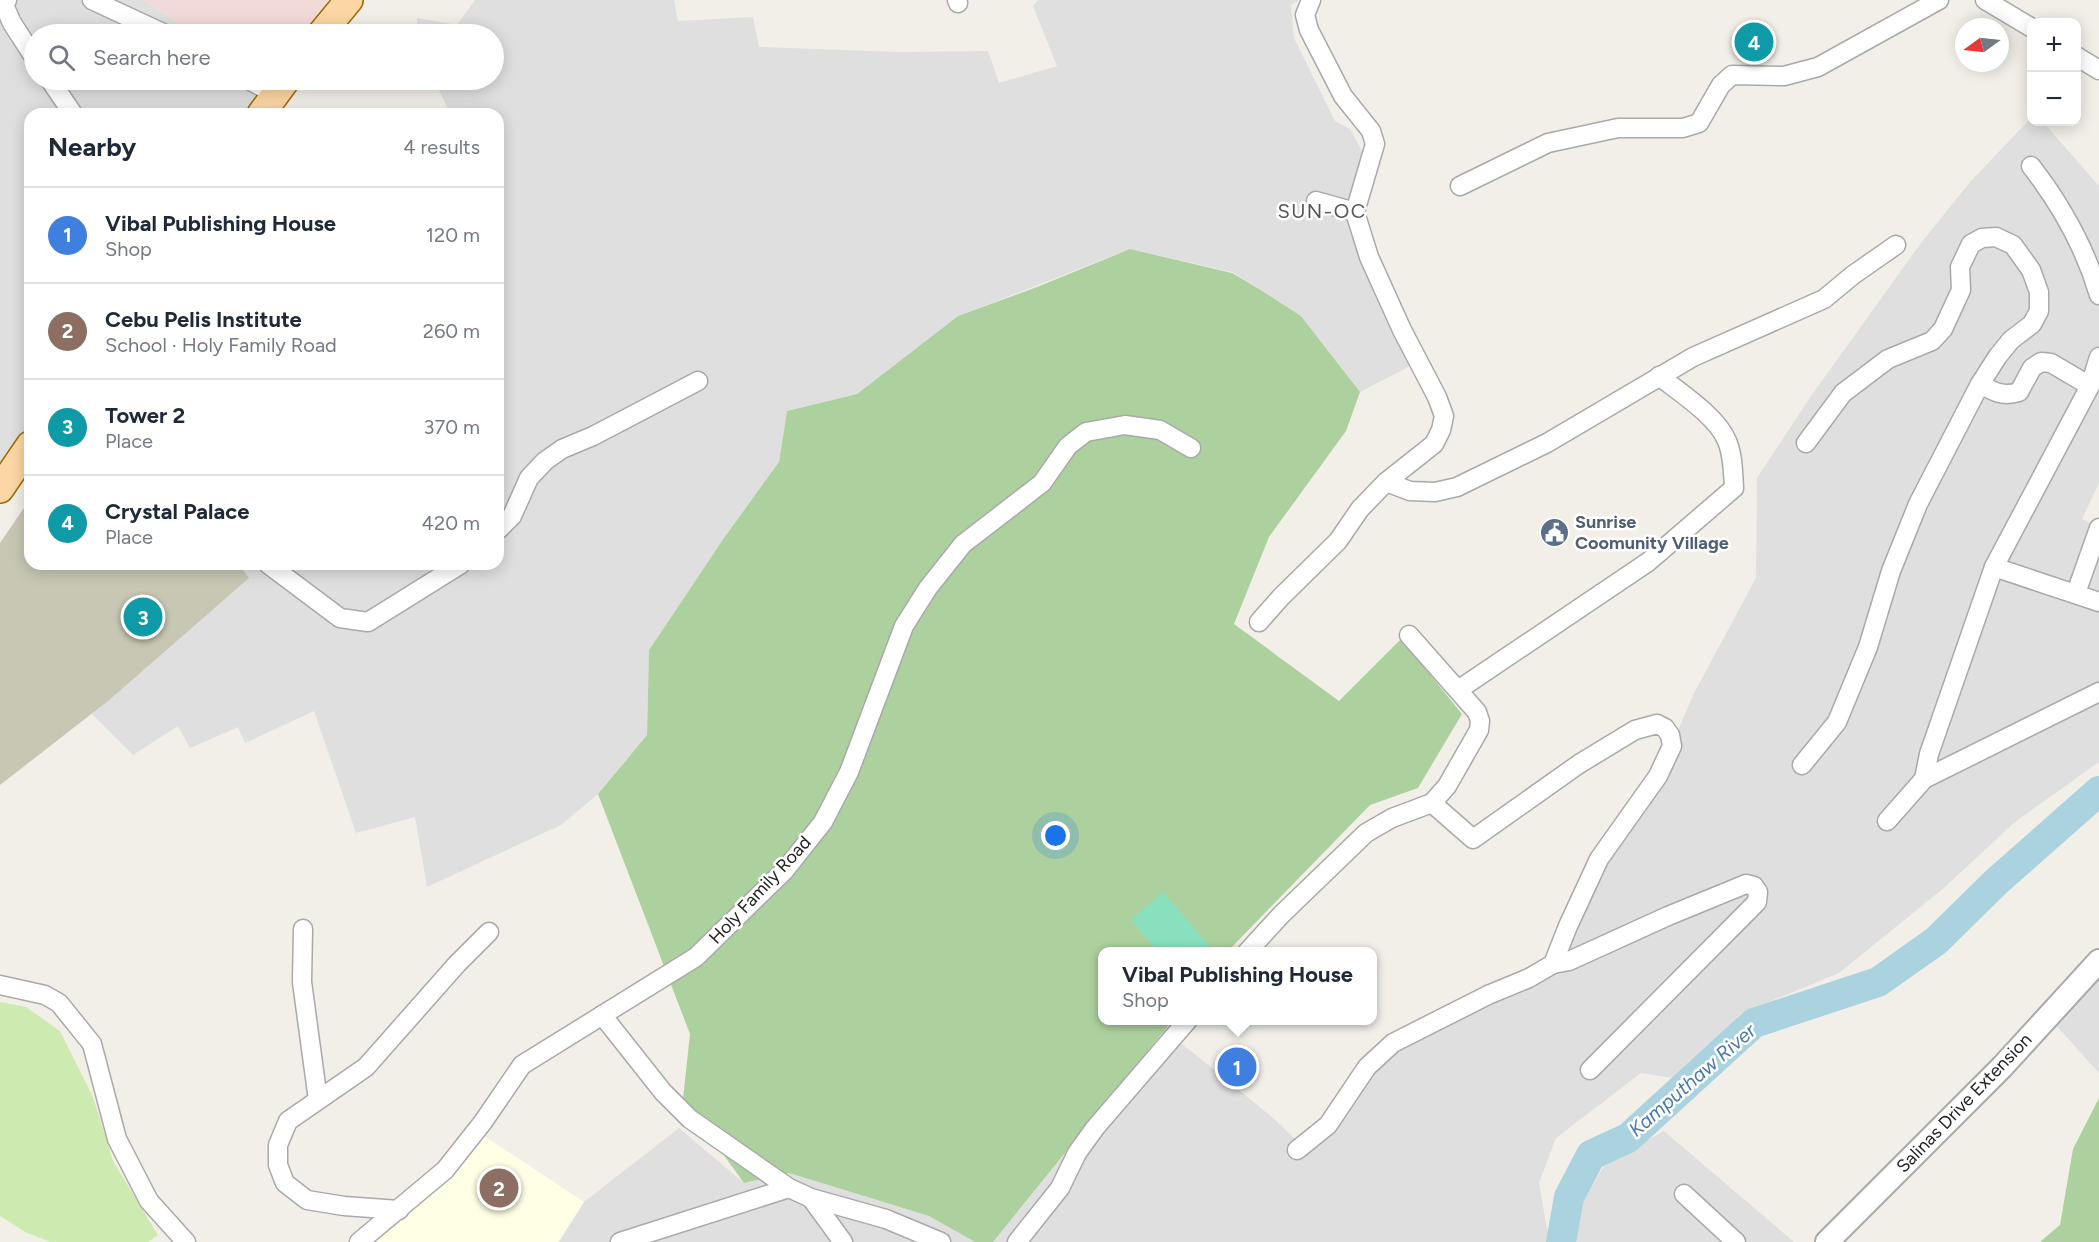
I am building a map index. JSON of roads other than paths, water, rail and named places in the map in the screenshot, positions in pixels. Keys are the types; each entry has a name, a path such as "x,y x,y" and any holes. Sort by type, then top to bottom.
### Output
{"main road":[{"path":"329,24 349,0"},
{"path":"0,489 24,454"}],"street":[{"path":"7,0 4,5 24,42"},
{"path":"92,0 144,24"},
{"path":"1259,622 1338,541 1360,509 1386,482 1434,444 1441,430 1444,416 1437,397 1378,280 1355,212 1375,144 1371,131 1343,96 1309,30 1305,15 1311,0"},
{"path":"1460,186 1548,143 1618,128 1683,128 1699,123 1722,85 1732,75 1784,76 1818,67 1940,0"},
{"path":"1985,0 2027,26"},
{"path":"2081,59 2099,70"},
{"path":"57,90 69,108"},
{"path":"2031,166 2052,194 2076,236 2091,265 2099,295"},
{"path":"1316,201 1355,212"},
{"path":"1802,765 1837,722 1868,647 1891,571 1918,504 1980,384 2011,340 2032,324 2040,311 2039,292 2031,270 2013,245 1996,237 1982,238 1971,244 1960,267 1960,290 1943,329 1932,341 1888,359 1842,393 1806,443"},
{"path":"1386,482 1410,491 1434,492 1457,487 1546,443 1693,357 1824,299 1852,275 1896,245"},
{"path":"1924,779 1929,754 1994,567 2090,386 2099,357"},
{"path":"1980,384 1995,393 2007,395 2019,392 2032,368 2041,362 2051,363 2090,386"},
{"path":"1458,690 1648,562 1734,488 1731,453 1727,438 1706,413 1659,376"},
{"path":"504,524 512,516 529,478 545,461 562,449 593,436 698,381"},
{"name":"Holy Family Road","path":"359,1242 445,1170 483,1122 522,1065 696,957 785,870 823,822 849,772 904,626 928,588 963,544 1042,483 1068,446 1086,432 1125,425 1160,430 1191,448"},
{"path":"2076,592 2099,528"},
{"path":"1994,567 2098,597"},
{"path":"276,570 340,618 368,622 451,570"},
{"path":"1250,947 1366,833 1392,818 1432,803 1447,786 1479,730 1478,712 1409,635"},
{"path":"1887,821 1924,779 2099,692"},
{"path":"1432,803 1473,839 1579,764 1635,730 1657,724 1665,728 1670,735 1672,746 1658,776 1599,859 1553,964"},
{"path":"1297,1150 1328,1125 1367,1067 1393,1043 1488,995 1529,978 1553,964 1569,961 1746,884 1754,886 1758,892 1757,902 1590,1070"},
{"path":"303,929 302,982 318,1100"},
{"path":"399,1210 344,1206 307,1200 285,1183 279,1165 278,1145 288,1121 366,1067 457,964 489,933"},
{"name":"Salinas Drive Extension","path":"1827,1242 2002,1067 2099,961"},
{"path":"0,985 45,995 59,1003 92,1044 117,1139 149,1201 186,1242"},
{"path":"602,1015 663,1092 690,1119 789,1188 811,1198 886,1219 941,1242"},
{"path":"1017,1242 1060,1188 1077,1153 1095,1128 1184,1025"},
{"path":"620,1242 789,1188"},
{"path":"1684,1194 1736,1242"},
{"path":"811,1198 843,1242"}],"waterway":[{"name":"Kamputhaw River","path":"1561,1242 1569,1197 1591,1155 1628,1138 1754,1023 1878,982 1936,941 1996,882 2099,791"}],"place":[{"name":"Crystal Palace","path":"1754,42"},
{"name":"Sunrise Coomunity Village","path":"1554,532"},
{"name":"Tower 2","path":"143,617"},
{"name":"Vibal Publishing House","path":"1237,1067"},
{"name":"Cebu Pelis Institute","path":"499,1188"}],"district":[{"name":"SUN-OC","path":"1322,211"}]}
